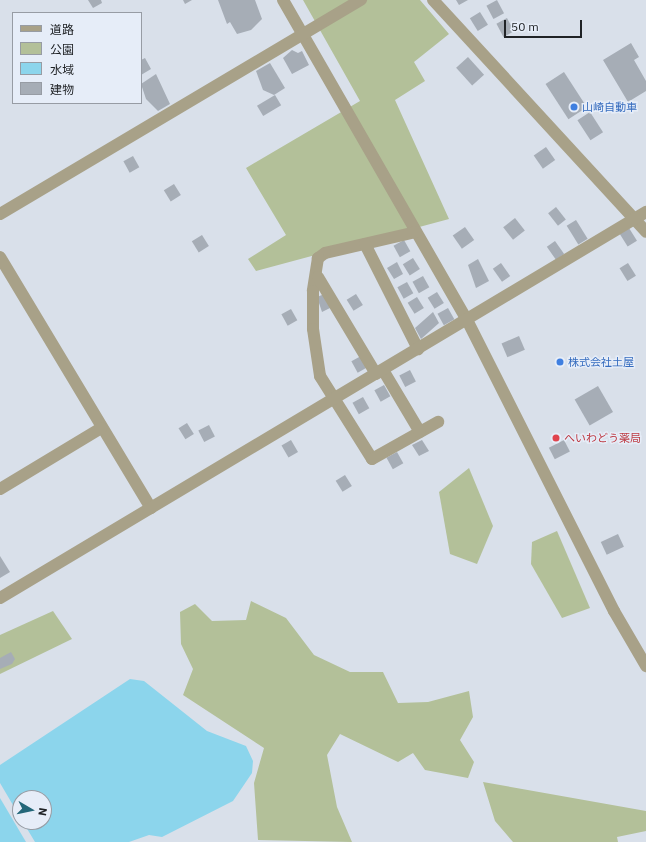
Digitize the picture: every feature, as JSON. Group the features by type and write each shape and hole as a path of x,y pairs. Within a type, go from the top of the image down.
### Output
{"street":[{"path":"283,0 466,320 614,611 646,666"},
{"path":"0,214 361,0"},
{"path":"433,0 646,232"},
{"path":"0,598 646,212"},
{"path":"416,232 325,253 318,258 318,277 313,291 313,329 320,376 372,459 438,422"},
{"path":"365,244 418,349"},
{"path":"0,257 101,428 151,508"},
{"path":"318,277 420,432"},
{"path":"0,488 101,428"}],"green space":[{"path":"303,0 420,0 449,34 414,62 425,81 395,100 449,219 256,271 248,259 286,235 246,168 360,101"},
{"path":"469,468 493,526 477,564 450,554 439,492"},
{"path":"557,531 590,608 562,618 531,564 532,542"},
{"path":"251,601 286,618 314,655 350,672 383,672 398,703 428,702 469,691 473,717 460,740 474,762 468,778 425,770 413,753 398,762 340,734 327,755 337,807 352,842 258,840 254,783 264,748 183,695 193,669 181,644 180,612 195,604 212,621 246,620"},
{"path":"53,611 72,639 0,674 0,635"},
{"path":"483,782 646,811 646,831 617,837 618,842 513,842 495,821"}],"water":[{"path":"130,679 144,681 207,731 246,746 253,761 252,773 233,801 162,837 149,835 129,842 35,842 28,830 52,830 52,790 12,790 12,803 0,783 0,765"},
{"path":"0,798 12,818 12,830 19,830 26,842 0,842"}],"building":[{"path":"88,0 101,0 102,3 93,8"},
{"path":"183,0 192,0 185,4"},
{"path":"218,0 255,0 262,19 251,30 237,34 230,22 227,24"},
{"path":"456,0 468,0 459,5"},
{"path":"497,0 504,13 493,19 486,6"},
{"path":"480,12 488,25 478,31 470,18"},
{"path":"507,18 514,31 503,37 496,24"},
{"path":"631,43 639,57 634,60 646,81 646,91 628,102 603,60"},
{"path":"292,50 298,53 302,51 309,65 292,74 283,58"},
{"path":"468,57 484,75 472,86 456,68"},
{"path":"145,58 151,69 142,74 142,60"},
{"path":"270,63 285,88 274,95 263,90 256,71"},
{"path":"564,72 587,107 568,119 546,84"},
{"path":"156,74 170,104 158,111 146,99 142,83"},
{"path":"275,95 281,105 263,116 257,106"},
{"path":"590,112 603,132 590,140 577,120"},
{"path":"546,147 555,160 543,169 534,156"},
{"path":"133,156 139,167 130,173 123,161"},
{"path":"174,184 181,195 171,201 164,190"},
{"path":"556,207 566,220 558,226 548,213"},
{"path":"515,218 525,231 513,240 503,227"},
{"path":"576,220 588,239 578,244 567,226"},
{"path":"465,227 474,240 462,249 453,236"},
{"path":"629,228 637,241 628,247 620,234"},
{"path":"202,235 209,246 199,252 192,241"},
{"path":"404,240 410,251 400,257 394,246"},
{"path":"555,241 564,254 556,260 547,247"},
{"path":"413,258 420,269 410,275 403,264"},
{"path":"478,259 489,281 476,288 468,265"},
{"path":"397,262 403,274 394,279 387,268"},
{"path":"501,263 510,276 502,282 493,269"},
{"path":"628,263 636,276 627,281 620,268"},
{"path":"423,276 429,287 419,293 413,282"},
{"path":"407,282 413,293 404,299 397,287"},
{"path":"437,292 444,303 435,309 428,298"},
{"path":"327,293 334,306 322,312 317,297"},
{"path":"356,294 363,305 354,311 347,300"},
{"path":"417,297 424,308 415,314 408,303"},
{"path":"448,308 454,319 444,325 438,314"},
{"path":"291,309 297,320 288,326 281,314"},
{"path":"433,312 439,323 421,339 415,328"},
{"path":"519,336 525,350 507,357 502,343"},
{"path":"361,356 367,367 358,373 351,361"},
{"path":"410,370 416,382 405,387 399,375"},
{"path":"384,385 390,396 381,402 374,390"},
{"path":"598,386 613,412 590,425 575,400"},
{"path":"363,397 369,408 359,414 353,403"},
{"path":"187,423 194,434 185,439 179,428"},
{"path":"209,425 215,437 204,442 198,430"},
{"path":"291,440 298,452 288,458 281,446"},
{"path":"422,440 429,451 419,456 412,445"},
{"path":"564,440 570,452 555,459 549,448"},
{"path":"397,452 403,463 393,469 387,458"},
{"path":"345,475 352,486 343,492 336,481"},
{"path":"618,534 624,547 607,555 601,542"},
{"path":"0,556 10,572 0,578"},
{"path":"11,652 15,659 12,664 0,669 0,658"}],"place":[{"name":"山崎自動車","path":"574,107"},
{"name":"株式会社土屋","path":"560,362"},
{"name":"へいわどう薬局","path":"556,438"}]}
